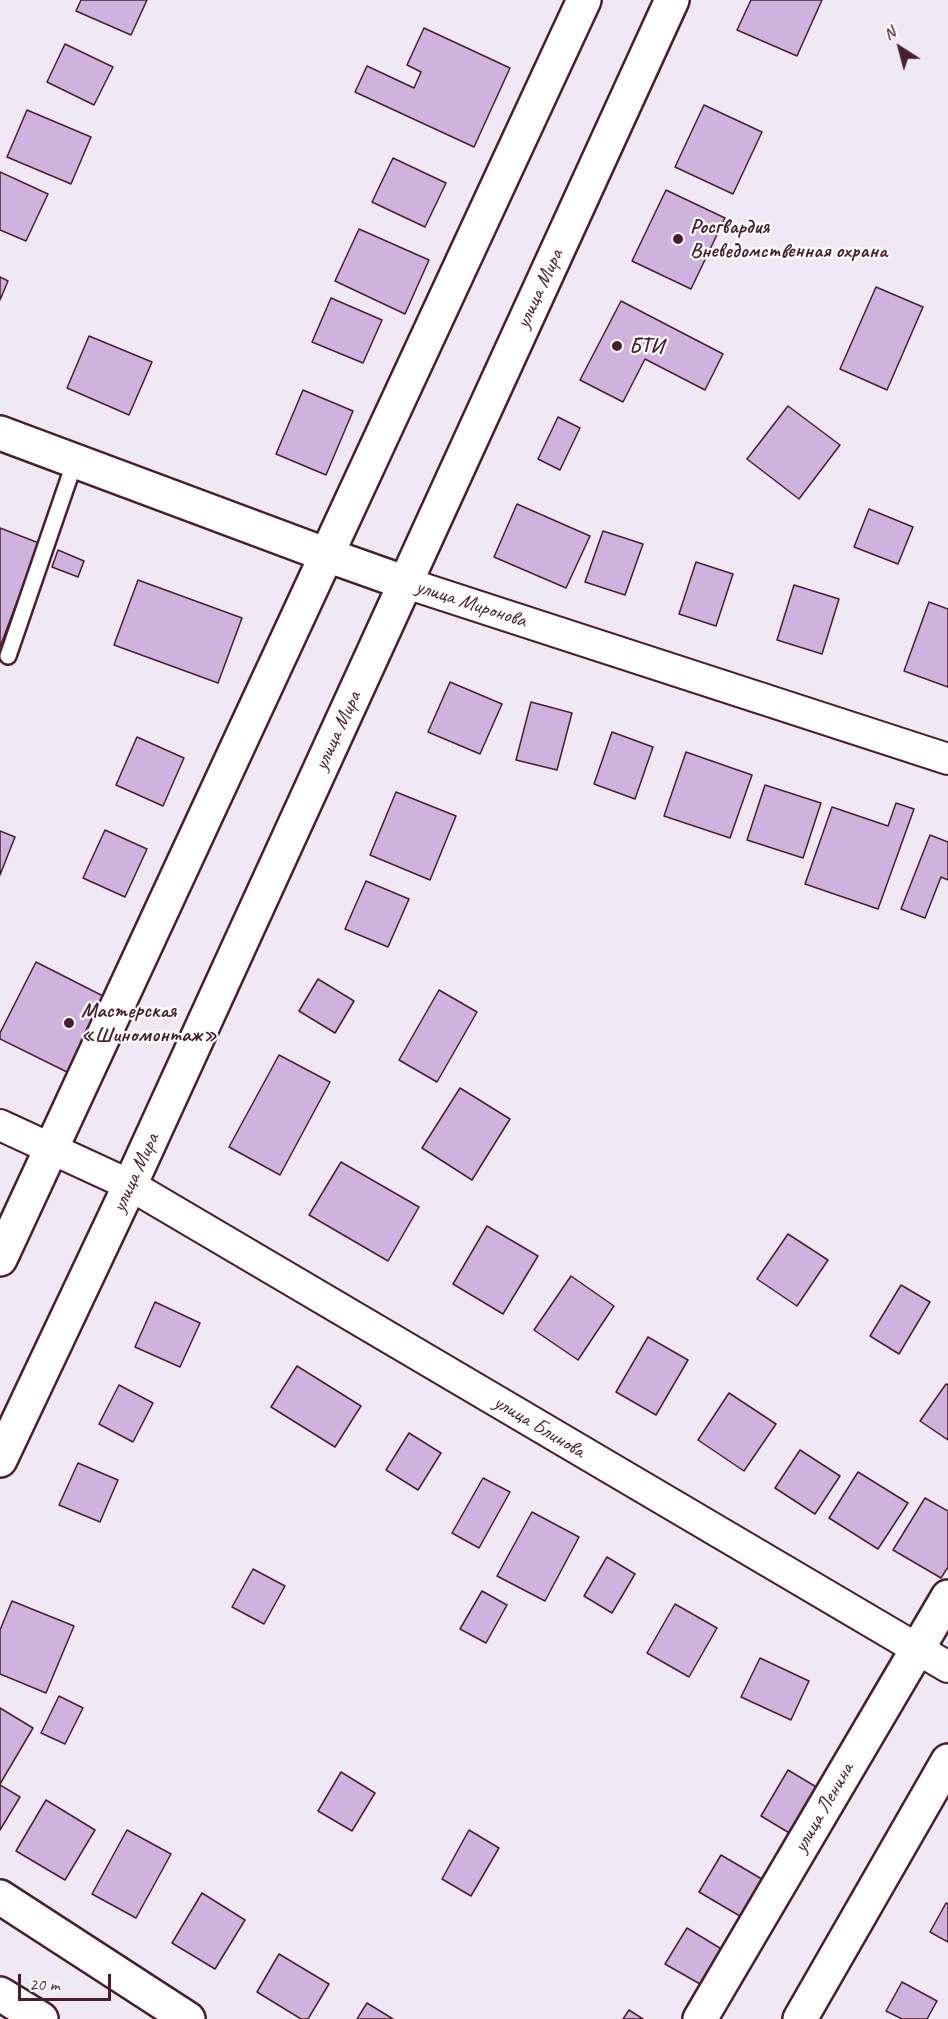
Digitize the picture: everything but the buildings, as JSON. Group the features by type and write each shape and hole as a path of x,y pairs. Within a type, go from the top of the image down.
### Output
{"street":[{"path":"0,1259 584,0"},
{"name":"улица Мира","path":"0,1460 130,1185 672,0"},
{"name":"улица Миронова","path":"0,433 406,583 948,759"},
{"path":"0,1125 52,1150"},
{"name":"улица Блинова","path":"52,1150 130,1185 917,1651 948,1667"},
{"name":"улица Ленина","path":"700,2019 948,1597"},
{"path":"800,2019 948,1761"},
{"path":"0,1897 188,2019"},
{"path":"0,1994 41,2019"}],"lane":[{"path":"8,656 75,461"}],"place":[{"name":"Росгвардия Вневедомственная охрана","path":"678,239"},
{"name":"БТИ","path":"617,346"},
{"name":"Мастерская «Шиномонтаж»","path":"69,1023"}]}
